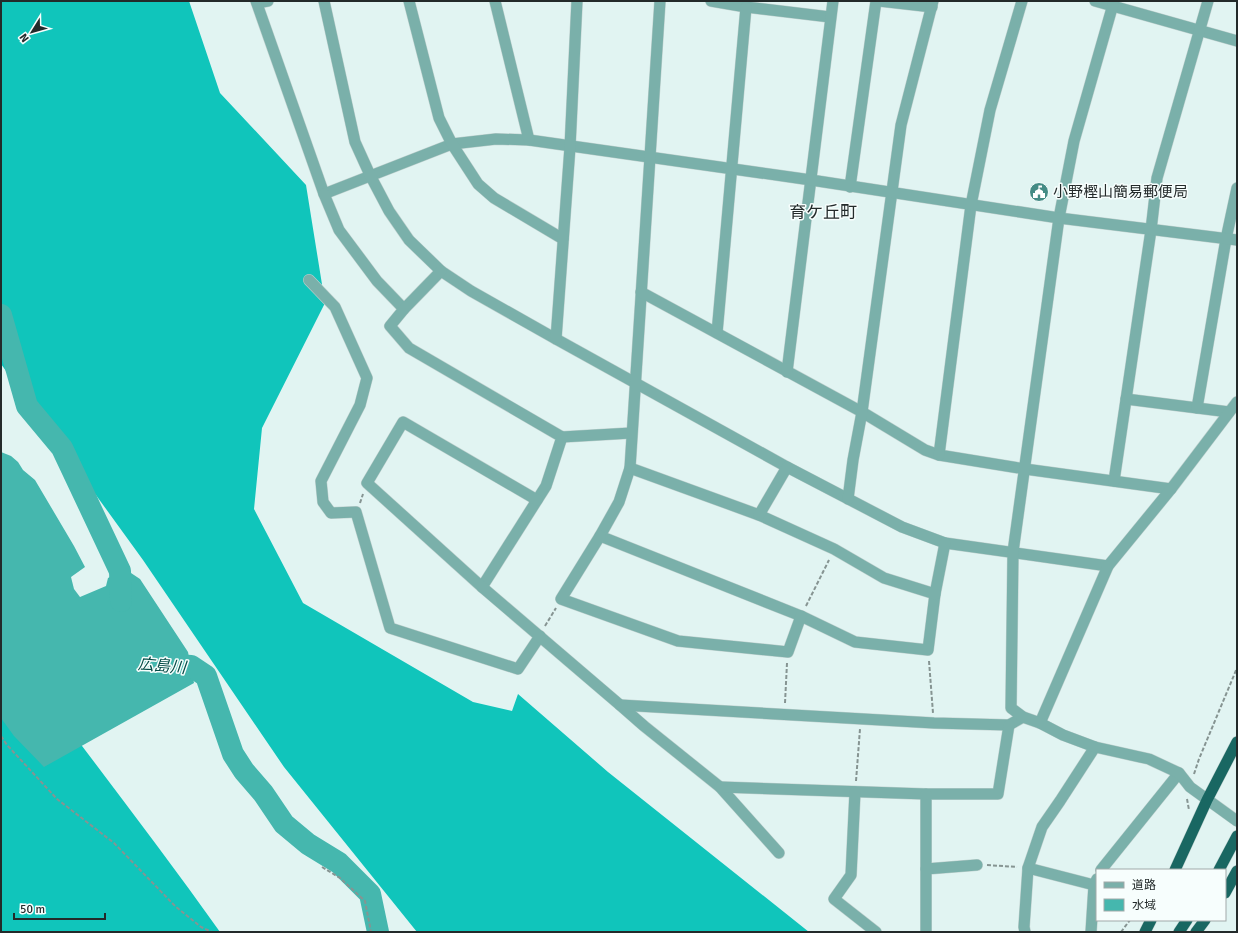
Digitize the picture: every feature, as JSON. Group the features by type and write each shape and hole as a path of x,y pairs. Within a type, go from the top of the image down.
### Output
{"highway":[{"path":"1175,869 1207,800 1237,742"},
{"path":"1220,869 1237,836"},
{"path":"1226,891 1237,871"},
{"path":"1145,932 1150,921"},
{"path":"1179,932 1186,921"},
{"path":"1196,932 1204,921"}],"street":[{"path":"268,1 257,2 324,194 339,230 377,281 404,309"},
{"path":"324,1 355,142 389,211 409,240 441,271 471,291 556,339 787,467 902,527 945,543 1108,566"},
{"path":"409,1 440,118 452,144 478,184 494,198 563,239"},
{"path":"495,1 529,140"},
{"path":"556,339 570,147 577,1"},
{"path":"660,1 634,381 630,468 619,502 561,599 678,641 788,652 801,616"},
{"path":"710,1 830,17"},
{"path":"787,372 833,1"},
{"path":"848,499 853,460 862,412 901,125 933,4 877,1 850,186"},
{"path":"939,455 971,204 990,110 1022,1"},
{"path":"1095,1 1113,4 1237,41"},
{"path":"1114,481 1158,178 1208,1"},
{"path":"1113,4 1074,141 1059,218 1013,552 1011,708 1023,717 1040,723 1063,735 1095,747 1149,760 1179,773 1190,786 1237,821"},
{"path":"717,333 746,7"},
{"path":"324,194 452,144 496,139 529,140 811,180 1059,218 1231,239"},
{"path":"1197,408 1231,239 1237,188"},
{"path":"441,271 404,309 390,326 410,348 562,437 631,433"},
{"path":"309,280 335,307 366,378 360,405 321,481 323,502 332,513 356,512 390,628 518,669 540,636"},
{"path":"641,292 862,412 924,450 939,455 1025,469 1171,489"},
{"path":"1126,399 1229,412"},
{"path":"1040,723 1108,566 1171,489 1237,402"},
{"path":"537,500 403,422 368,483 482,587 644,726 720,788 780,853"},
{"path":"482,587 546,486 562,437"},
{"path":"759,515 787,467"},
{"path":"630,468 759,515 834,549 884,578 935,594"},
{"path":"600,536 801,616 855,642 928,650 935,594 945,543"},
{"path":"620,705 934,723 1009,725 1023,717"},
{"path":"720,788 926,794 998,794 1009,725"},
{"path":"1026,932 1024,927 1028,868 1042,827 1095,747"},
{"path":"1102,869 1179,773"},
{"path":"854,792 850,875 834,899 876,932"},
{"path":"926,794 926,932"},
{"path":"926,869 977,865"},
{"path":"1028,868 1096,882 1091,932"}],"path":[{"path":"356,512 368,483"},
{"path":"801,616 834,549"},
{"path":"540,636 561,599"},
{"path":"928,650 934,723"},
{"path":"785,714 788,652"},
{"path":"1190,786 1199,759 1237,668"},
{"path":"854,792 861,719"},
{"path":"1,736 7,745 57,799 114,843 175,906 201,927 212,932"},
{"path":"977,865 1028,868"},
{"path":"322,867 340,878 365,901 371,932"},
{"path":"1121,932 1129,921"}],"shaded area":[{"path":"1,1 189,1 220,93 306,185 325,303 262,428 254,509 303,603 473,702 512,711 518,694 608,772 809,932 417,932 284,767 143,560 1,364"},
{"path":"1,637 166,858 220,932 1,932"}],"water":[{"path":"1,452 11,456 18,462 23,470 35,480 74,546 85,567 71,577 74,589 80,597 106,586 108,578 125,569 140,579 188,652 194,683 44,767 14,736 1,718"}],"waterway":[{"name":"広島川","path":"1,315 27,406 62,448 120,571 121,601"},
{"name":"広島川","path":"161,664 191,666 206,676 233,754 244,771 263,793 284,824 308,844 339,863 370,894 378,932"}],"place":[{"name":"小野樫山簡易郵便局","path":"1039,192"}],"district":[{"name":"育ケ丘町","path":"823,212"}]}
